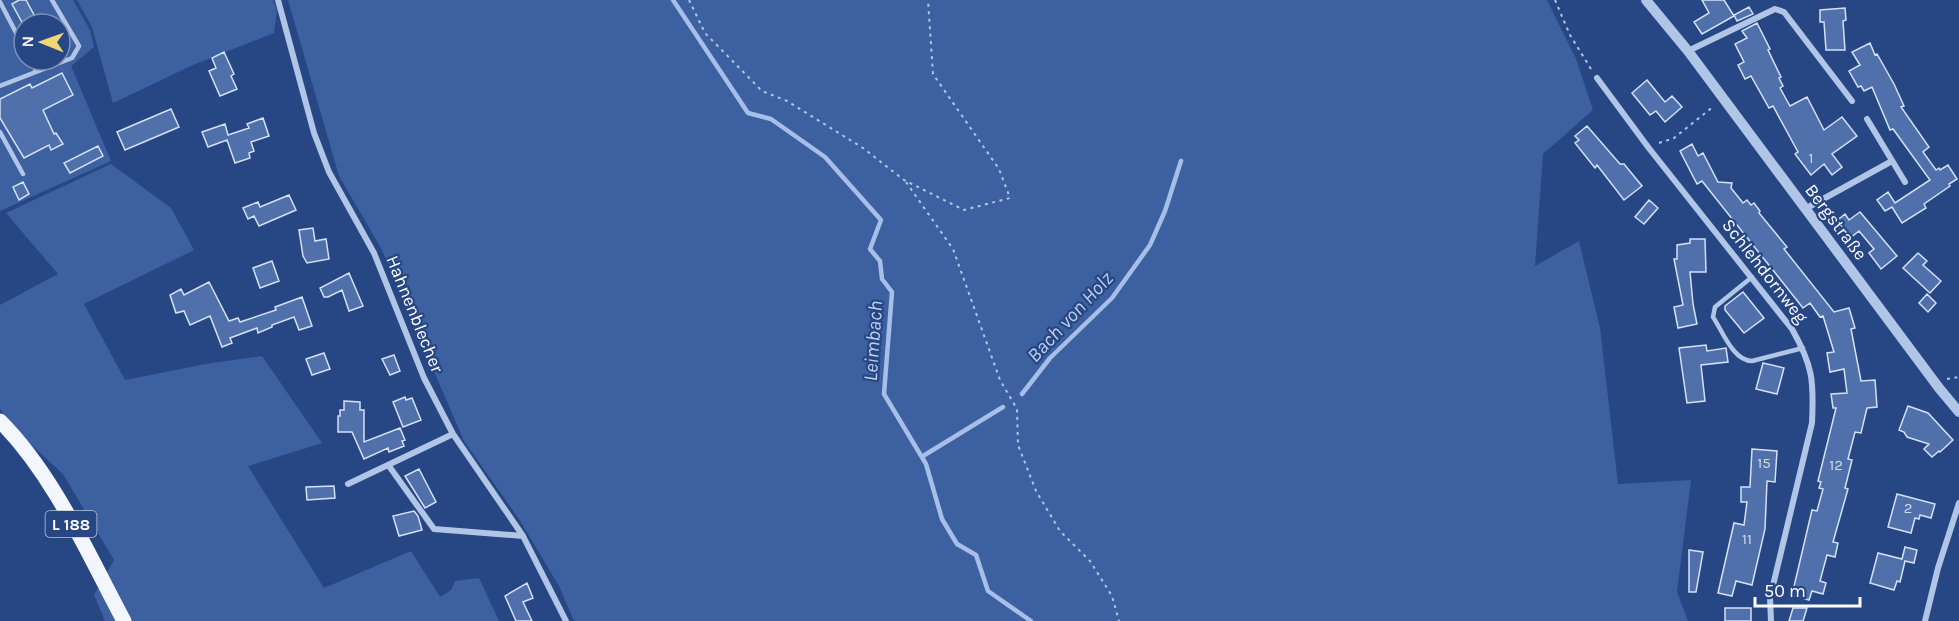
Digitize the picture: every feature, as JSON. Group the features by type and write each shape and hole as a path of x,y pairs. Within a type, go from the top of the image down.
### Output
{"main road":[{"name":"L 188","path":"0,421 26,451 53,491 124,621"}],"street":[{"name":"Hahnenblecher","path":"278,0 314,133 329,172 374,253 424,378 453,434 523,536 566,621"},
{"name":"Bergstraße","path":"1646,0 1688,51 1959,412"},
{"path":"1688,51 1775,9 1784,12 1851,101"},
{"name":"Schlehdornweg","path":"1597,78 1648,147 1792,329 1803,348 1811,370 1814,394 1812,423 1770,598 1771,621"},
{"path":"1867,119 1905,182"},
{"path":"1805,208 1892,161"},
{"path":"348,484 453,434"},
{"path":"389,466 434,529 523,536"},
{"path":"1925,621 1938,568 1959,503"}],"lane":[{"path":"0,2 12,25"},
{"path":"72,34 79,46 72,58"},
{"path":"0,86 34,72"},
{"path":"0,132 23,174"},
{"path":"1752,277 1715,307 1713,317 1737,355 1745,361 1752,361 1803,348"}],"path":[{"path":"689,0 705,33 762,91 787,101 863,148 904,180 964,210 1010,198 999,169 933,74 928,0"},
{"path":"1555,0 1570,35 1597,78"},
{"path":"1648,147 1674,138 1715,105"},
{"path":"904,180 953,249 1000,380 1017,409 1018,445 1036,490 1060,531 1090,561 1112,596 1119,621"}],"shaded area":[{"path":"0,0 73,0 90,30 94,47 72,65 72,12 12,12 12,72 72,72 72,68 111,161 0,211"},
{"path":"77,0 273,0 277,10 274,33 193,65 113,103 92,27"},
{"path":"288,0 1547,0 1576,59 1593,110 1543,154 1535,266 1579,241 1600,328 1618,484 1691,480 1677,592 1688,621 574,621 559,586 519,519 464,441 381,248 339,176"},
{"path":"111,164 171,208 194,250 84,304 125,380 262,356 322,443 248,466 324,588 411,551 440,597 451,590 455,581 479,578 499,621 105,621 94,595 114,560 63,474 16,431 0,409 0,305 58,274 6,213"}],"building":[{"path":"19,0 26,0 32,12 16,12 12,4"},
{"path":"1702,0 1724,0 1734,16 1702,34 1694,22 1709,13"},
{"path":"1749,7 1753,14 1737,21 1734,15"},
{"path":"1845,8 1846,20 1843,21 1845,50 1826,50 1824,22 1820,22 1820,10"},
{"path":"1757,23 1781,77 1779,78 1783,86 1780,88 1790,106 1807,97 1824,130 1842,117 1857,136 1832,154 1842,167 1832,175 1824,164 1811,175 1795,154 1798,152 1773,106 1769,108 1751,76 1745,79 1738,65 1744,62 1735,44 1747,38 1742,31"},
{"path":"1870,43 1894,84 1904,106 1901,107 1929,147 1923,152 1936,170 1948,165 1957,179 1924,204 1926,208 1902,223 1892,207 1885,211 1877,200 1888,192 1895,203 1930,180 1893,129 1890,130 1872,87 1864,91 1861,86 1858,87 1849,71 1860,65 1852,52"},
{"path":"224,52 234,74 231,76 237,89 220,96 209,71 216,68 212,58"},
{"path":"62,73 73,95 43,110 54,134 56,133 63,144 51,150 49,145 24,158 0,118 0,99 30,84 32,88"},
{"path":"1647,80 1665,102 1672,96 1682,107 1665,122 1656,111 1650,115 1632,93"},
{"path":"171,109 179,127 125,150 117,132"},
{"path":"263,118 269,136 251,142 254,151 249,153 250,158 235,163 227,140 208,147 202,132 225,124 228,135 249,128 247,124"},
{"path":"1587,126 1642,186 1624,200 1597,165 1595,168 1575,143 1579,140 1575,136"},
{"path":"1692,144 1698,156 1703,153 1718,182 1732,183 1731,188 1743,203 1747,200 1751,205 1754,203 1759,213 1787,247 1784,249 1834,312 1849,308 1855,328 1851,329 1861,381 1875,380 1877,407 1867,408 1861,433 1855,432 1848,459 1852,460 1845,488 1848,489 1833,542 1838,543 1835,557 1827,555 1820,581 1826,583 1823,594 1812,591 1809,600 1792,595 1812,510 1817,511 1823,489 1819,488 1821,482 1818,481 1836,408 1833,408 1831,394 1847,393 1844,369 1830,372 1827,353 1834,352 1823,316 1820,317 1810,303 1803,308 1702,181 1697,184 1680,151"},
{"path":"98,146 103,156 70,173 64,163"},
{"path":"23,182 29,194 19,200 13,187"},
{"path":"289,195 296,210 259,226 254,216 248,219 243,208 258,202 260,207"},
{"path":"1649,200 1658,208 1644,224 1635,217"},
{"path":"1860,212 1897,256 1881,269 1869,253 1874,249 1859,231 1849,239 1835,222 1845,214 1849,220"},
{"path":"313,228 315,241 326,239 329,259 307,263 303,256 299,230"},
{"path":"1690,239 1705,239 1706,272 1690,272 1697,324 1678,328 1674,307 1683,305 1674,259 1677,259 1677,245 1690,243"},
{"path":"1918,253 1927,261 1923,265 1941,281 1930,293 1903,268"},
{"path":"272,261 279,281 260,288 253,268"},
{"path":"349,273 363,306 349,311 342,290 324,297 320,288"},
{"path":"209,282 229,321 238,318 240,322 276,310 275,307 302,297 312,326 299,330 294,317 258,333 257,328 230,338 232,343 222,347 210,316 190,325 184,311 176,313 170,295 181,289 184,295"},
{"path":"1743,292 1764,318 1744,333 1725,310 1725,306"},
{"path":"1927,294 1936,303 1928,312 1919,303"},
{"path":"1706,345 1707,351 1726,348 1728,362 1701,365 1705,401 1687,403 1679,348"},
{"path":"324,353 330,369 312,375 306,359"},
{"path":"394,355 400,371 390,375 382,359"},
{"path":"1763,363 1784,368 1777,394 1756,389"},
{"path":"405,397 406,400 412,398 421,420 403,427 393,402"},
{"path":"344,401 360,402 360,410 364,410 364,442 400,428 405,440 402,441 404,446 389,452 388,448 364,459 352,432 338,432 338,416 340,416 340,410 344,410"},
{"path":"1908,406 1928,413 1953,440 1932,457 1924,449 1929,444 1907,437 1899,430"},
{"path":"1752,449 1777,451 1775,482 1767,481 1765,529 1752,585 1736,581 1732,596 1718,593 1734,523 1744,525 1747,502 1741,502 1741,487 1750,487"},
{"path":"419,469 436,502 425,508 405,476"},
{"path":"334,486 335,498 307,500 306,487"},
{"path":"1897,494 1935,504 1931,518 1920,515 1919,519 1915,518 1911,533 1888,527"},
{"path":"414,511 422,530 399,536 393,516"},
{"path":"1905,547 1917,550 1914,563 1905,561 1900,582 1897,581 1894,590 1870,583 1878,553 1902,559"},
{"path":"1689,550 1703,552 1696,592 1689,592"},
{"path":"527,583 533,598 523,602 532,621 516,621 505,596"},
{"path":"1725,608 1751,608 1751,621 1725,621"},
{"path":"1793,608 1807,608 1803,621 1789,621"}],"waterway":[{"name":"Leimbach","path":"673,0 748,113 771,119 825,157 881,220 870,249 880,261 882,279 892,292 884,394 926,464 942,519 957,544 976,555 988,591 1031,621"},
{"name":"Bach von Holz","path":"1022,394 1050,358 1112,298 1150,245 1165,211 1181,161"},
{"name":"Bach von Holz","path":"923,456 1003,407"}]}
